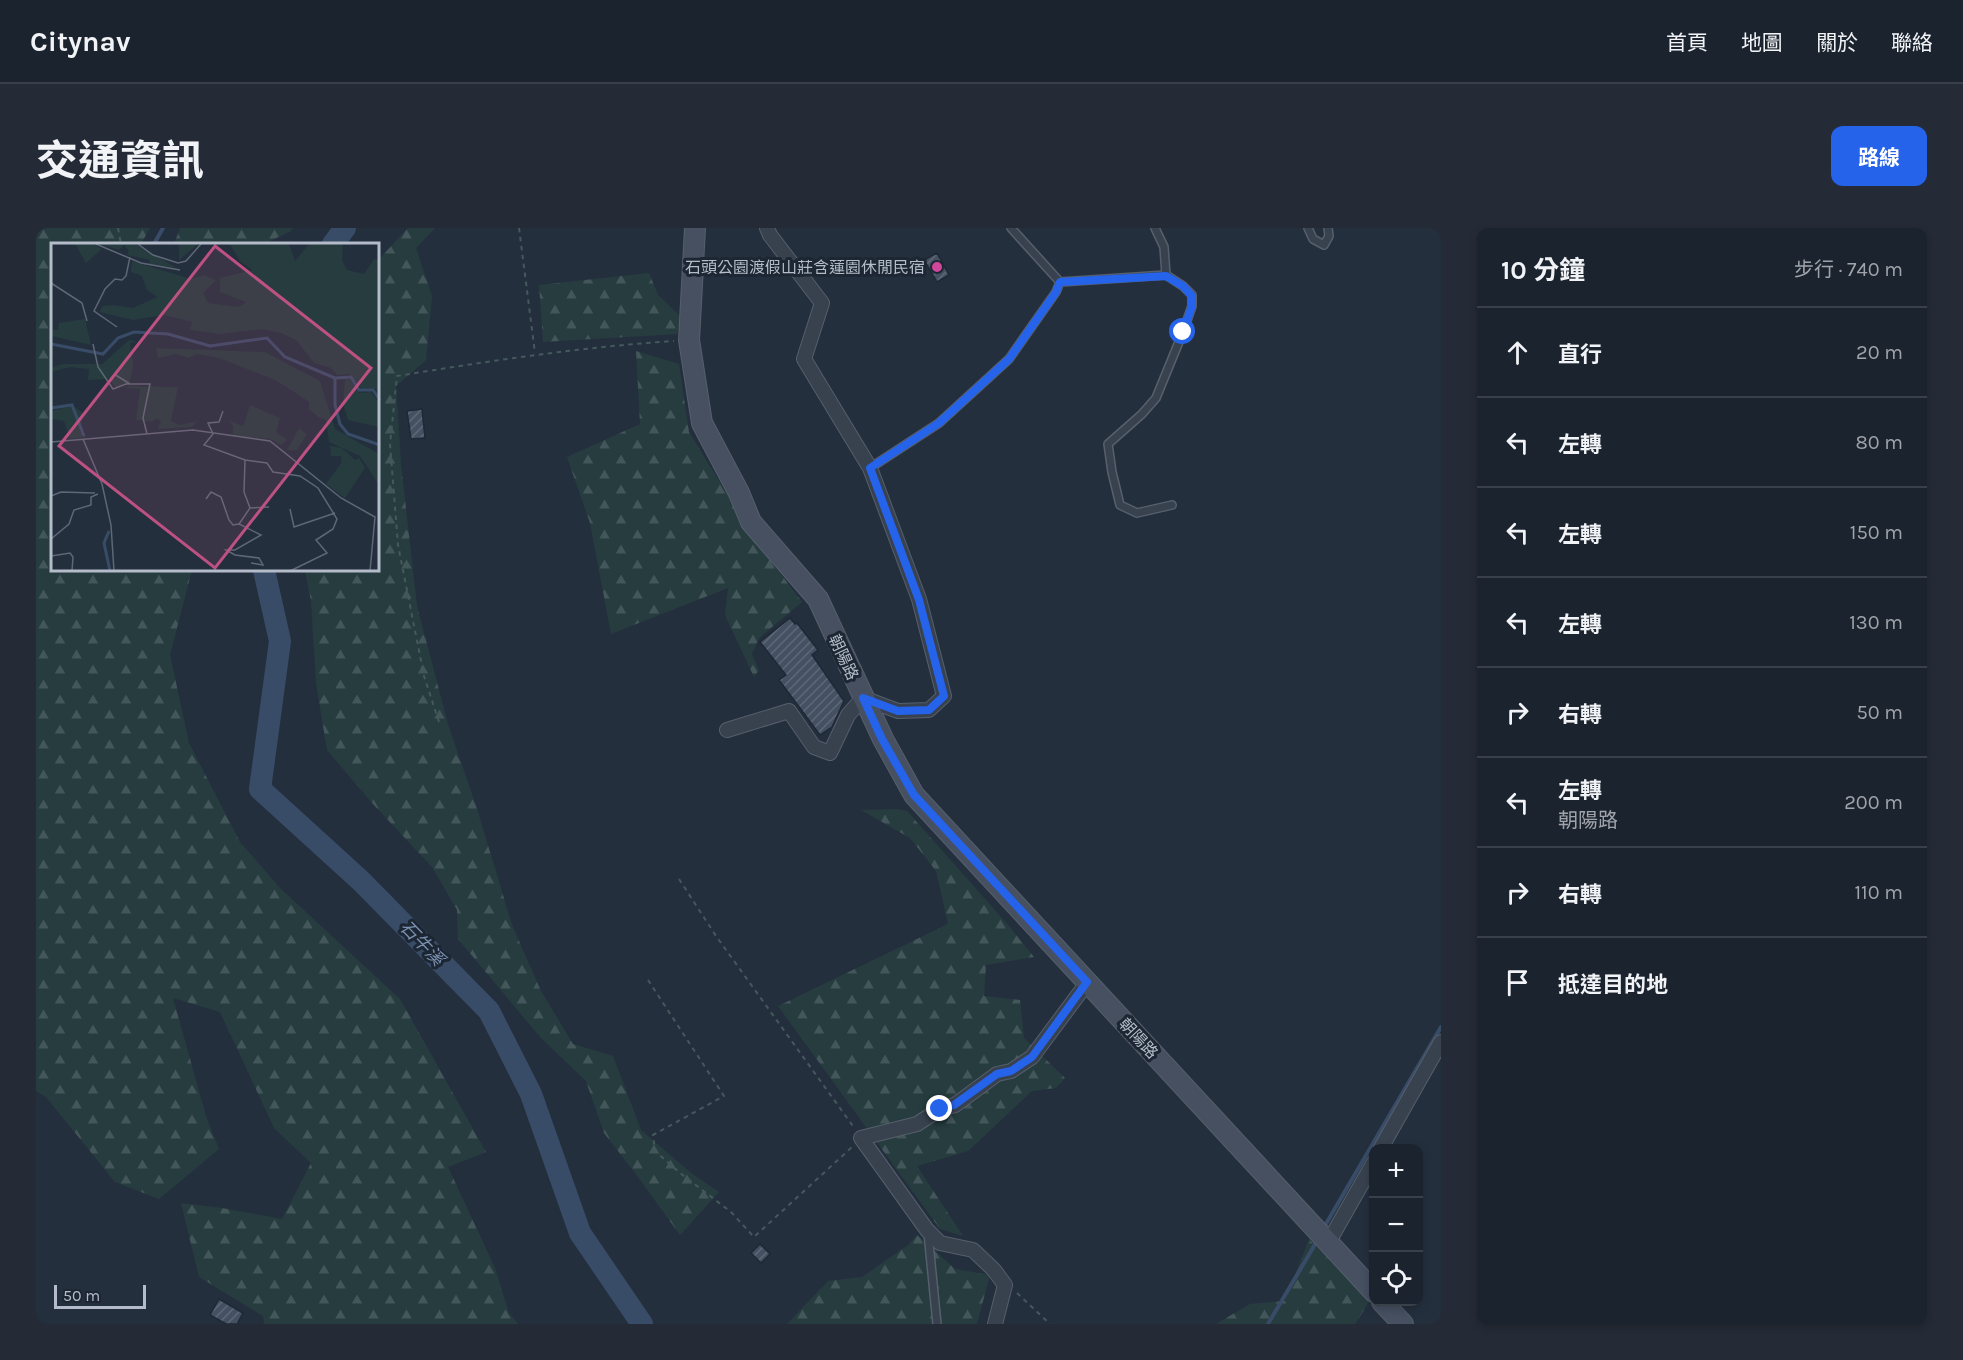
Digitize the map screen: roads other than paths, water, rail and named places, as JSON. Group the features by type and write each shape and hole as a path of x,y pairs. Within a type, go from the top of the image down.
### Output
{"main road":[{"name":"朝陽路","path":"695,228 689,340 702,423 739,493 751,522 818,599 882,739 914,795 1369,1287"},
{"path":"1386,1306 1403,1324"}],"street":[{"path":"727,730 789,711 814,747 830,753 848,715 863,698 898,711 929,710 944,696 919,600 870,468 804,359 822,303 767,228"},
{"path":"995,1324 1005,1285 994,1270 973,1250 940,1243 927,1230 861,1138 917,1124 940,1109 954,1105 997,1074 1011,1071 1032,1057 1087,982"},
{"path":"1384,1144 1441,1042"},
{"path":"1328,1243 1369,1171"}],"lane":[{"path":"1011,228 1060,282"},
{"path":"1155,228 1164,247 1166,276"},
{"path":"1308,228 1313,239 1324,245 1329,236 1328,228"},
{"path":"1060,282 1166,276 1183,286 1192,296 1192,306 1156,398 1142,414 1108,444 1120,505 1137,513 1172,505"},
{"path":"870,468 939,423 1009,359 1056,292 1060,282"},
{"path":"927,1230 937,1324"}],"waterway":[{"path":"155,243 163,228"},
{"name":"石牛溪","path":"334,243 345,228"},
{"name":"石牛溪","path":"264,572 280,641 260,789 361,881 489,1011 531,1094 580,1233 642,1324"},
{"path":"1323,1229 1441,1027"},
{"path":"1268,1324 1317,1241"}],"place":[{"name":"石頭公園渡假山莊含蓮園休閒民宿","path":"937,267"}]}
